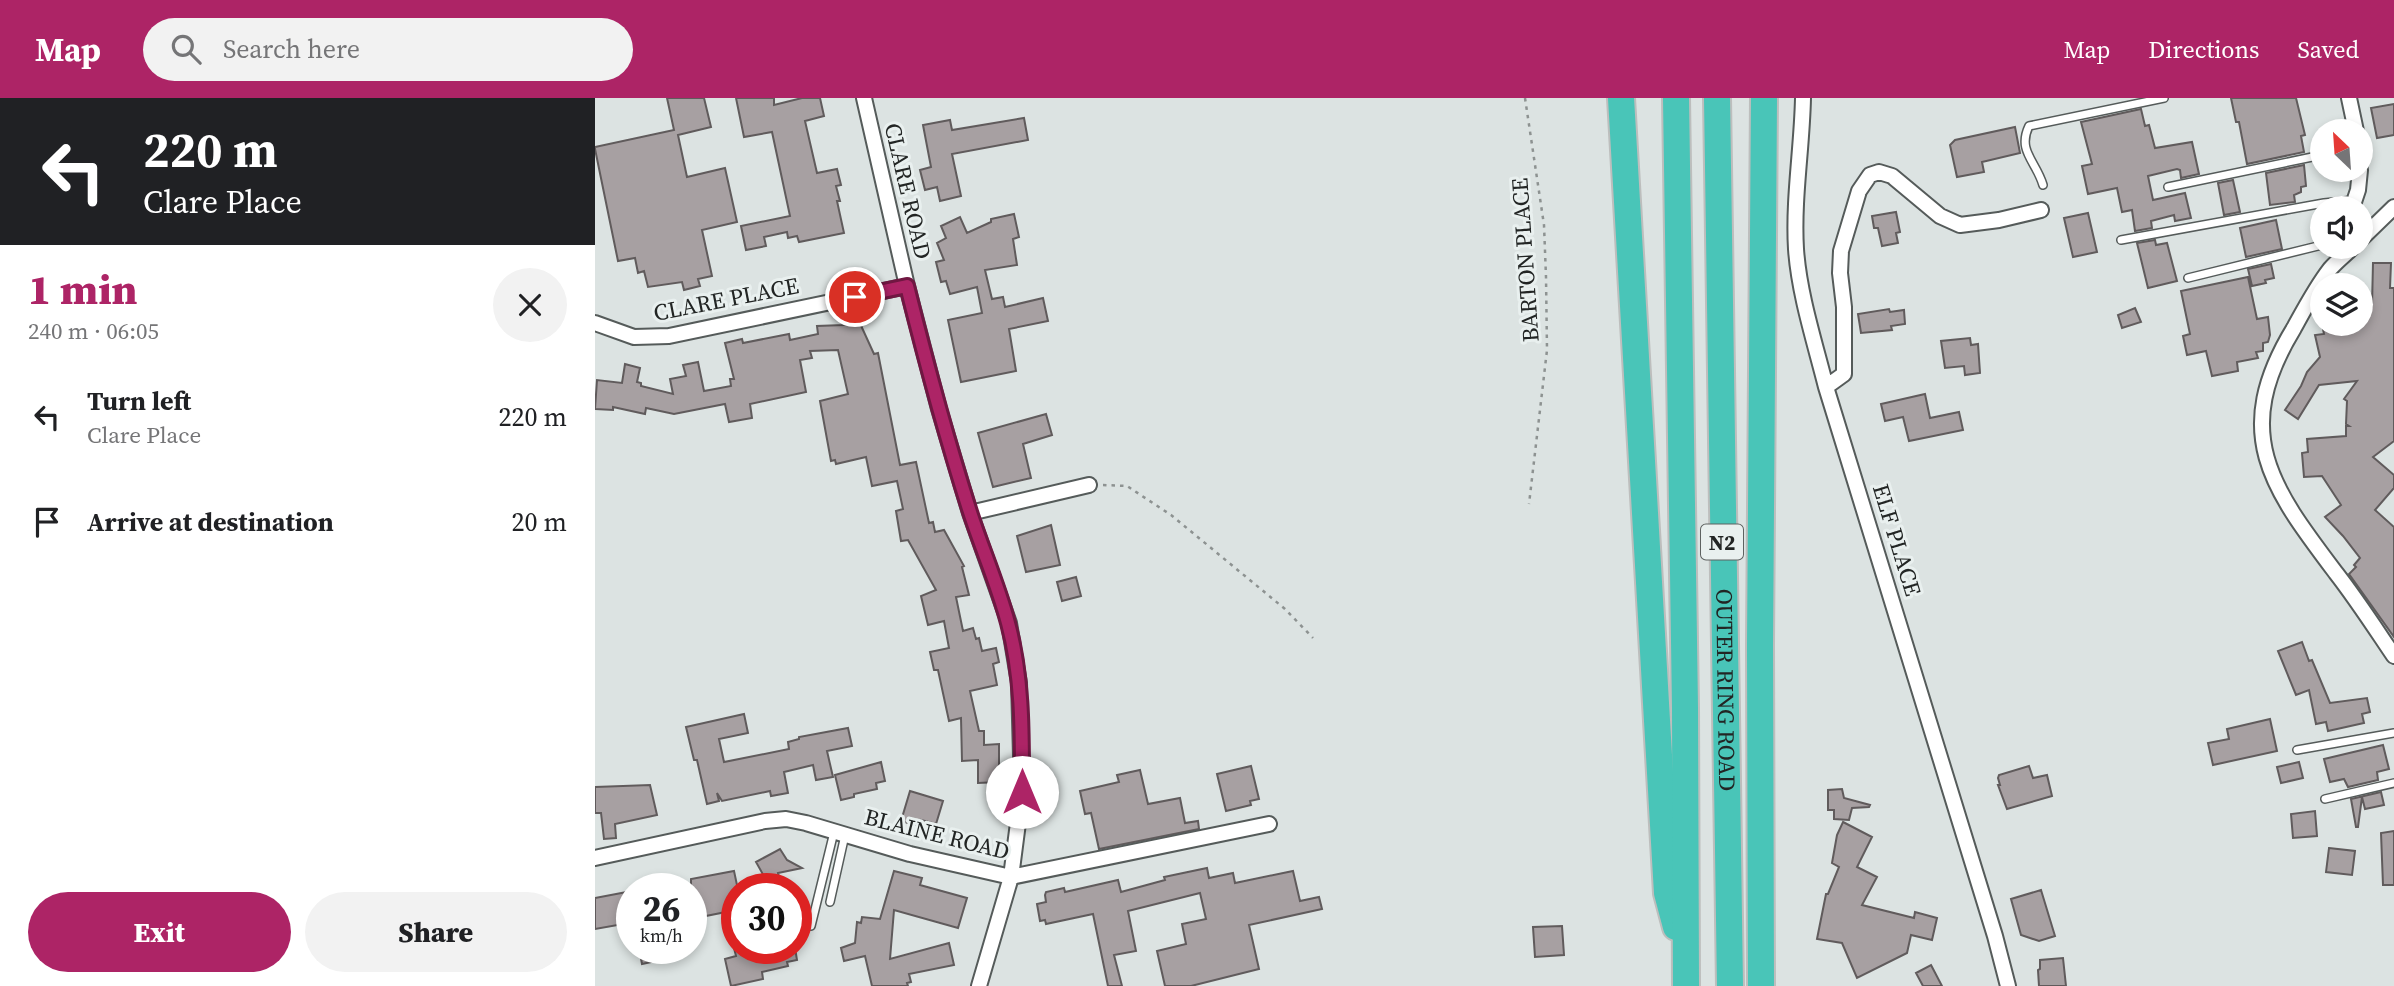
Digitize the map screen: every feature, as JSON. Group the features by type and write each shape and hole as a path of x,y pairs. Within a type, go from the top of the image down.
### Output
{"highway":[{"path":"1621,98 1667,893 1686,978"},
{"name":"OUTER RING ROAD","path":"1676,98 1686,978"},
{"name":"OUTER RING ROAD","path":"1717,98 1730,986"},
{"path":"1761,986 1760,646 1764,98"}],"street":[{"name":"CLARE ROAD","path":"864,98 907,286 939,409 970,513 1009,623 1019,683 1022,792 1011,877 979,986"},
{"name":"ELF PLACE","path":"1803,98 1795,221 1796,252 1809,319 1826,387 1916,685 1996,936 2008,986"},
{"path":"2349,98 2353,119"},
{"path":"1826,387 1844,374 1845,307 1840,273 1841,251 1859,191 1870,175 1879,173 1892,176 1940,216 1960,225 1999,220 2041,210"},
{"path":"2373,228 2394,207"},
{"path":"2334,259 2284,344 2267,386 2261,422 2264,447 2278,490 2394,656"},
{"path":"2330,269 2340,259"},
{"name":"CLARE PLACE","path":"595,323 634,337 669,335 907,286"},
{"path":"970,513 1089,485"},
{"name":"BLAINE ROAD","path":"595,858 765,821 786,819 910,854 1011,877 1269,824"}],"lane":[{"path":"2042,185 2039,174 2025,151 2024,137 2029,126 2164,98"},
{"path":"2168,187 2310,157"},
{"path":"2121,240 2310,205"},
{"path":"2188,278 2310,248"},
{"path":"2297,750 2394,733"},
{"path":"2325,799 2394,783"},
{"path":"830,902 840,833"},
{"path":"812,923 840,833"}],"path":[{"name":"BARTON PLACE","path":"1525,98 1543,225 1547,350 1529,505"},
{"path":"1089,485 1126,486 1171,515 1285,609 1313,638"}],"building":[{"path":"667,98 704,98 711,127 678,135 687,177 725,168 737,222 702,230 712,276 698,279 700,286 684,290 682,282 648,287 644,271 638,273 635,258 618,261 595,149 674,130"},
{"path":"736,98 774,98 774,105 802,98 820,98 824,116 805,121 817,173 837,169 841,185 836,186 840,201 837,201 844,233 799,242 797,236 788,238 787,232 764,237 766,246 746,250 741,226 790,216 772,132 744,137"},
{"path":"2231,98 2296,98 2305,135 2301,136 2304,152 2247,164 2239,122 2236,122"},
{"path":"2394,104 2394,135 2377,138 2371,108"},
{"path":"2141,109 2145,126 2149,125 2155,148 2192,142 2199,174 2181,178 2180,170 2177,169 2148,176 2153,200 2185,193 2191,218 2175,221 2174,215 2151,221 2152,228 2135,231 2132,210 2122,212 2117,188 2088,194 2082,166 2092,164 2081,122"},
{"path":"1024,118 1028,140 952,154 961,196 940,201 937,187 925,190 920,170 931,167 923,125 950,120 952,130"},
{"path":"2015,127 2020,153 1982,162 1984,172 1957,177 1950,145 1955,140"},
{"path":"2304,165 2306,186 2301,187 2301,192 2294,195 2295,202 2270,205 2266,173"},
{"path":"2233,180 2240,212 2224,215 2218,183"},
{"path":"1896,212 1900,232 1896,233 1898,243 1882,246 1872,216"},
{"path":"2088,213 2097,252 2073,257 2064,218"},
{"path":"1014,214 1019,237 1013,239 1017,265 985,270 992,299 1003,297 1005,307 1043,298 1048,321 1009,329 1016,371 961,382 948,320 982,313 977,287 950,294 946,281 941,282 936,262 944,260 937,243 946,238 941,226 960,217 967,233 991,222 991,219"},
{"path":"2276,220 2282,249 2246,257 2240,228"},
{"path":"2155,240 2156,245 2167,243 2177,281 2148,288 2137,243"},
{"path":"2373,263 2391,263 2390,288 2394,288 2394,441 2373,457 2394,475 2394,488 2375,510 2394,527 2394,637 2349,574 2360,558 2325,517 2341,505 2322,476 2304,477 2302,453 2308,452 2307,439 2346,436 2346,426 2349,426 2346,424 2347,401 2344,399 2357,381 2319,385 2298,419 2285,410 2307,372 2320,357 2315,336 2373,336"},
{"path":"2271,264 2274,278 2252,286 2248,269"},
{"path":"2248,277 2257,319 2268,317 2268,342 2263,343 2263,351 2256,352 2258,358 2237,362 2238,371 2212,376 2206,351 2187,355 2183,336 2190,334 2181,291"},
{"path":"2135,308 2141,322 2122,328 2118,315"},
{"path":"1889,309 1890,312 1904,310 1905,324 1891,326 1892,330 1861,333 1858,314"},
{"path":"858,319 874,354 878,353 900,465 916,462 929,523 933,522 935,532 944,530 964,566 962,567 969,595 956,597 963,631 973,628 982,651 996,648 999,662 993,664 997,685 970,691 979,731 984,731 984,745 999,744 999,782 978,783 978,760 962,761 961,718 949,721 938,670 934,670 930,652 949,648 944,621 928,625 921,596 936,590 908,540 901,541 896,511 903,509 897,481 872,486 866,457 836,464 835,460 831,461 820,401 848,394 838,350 810,351 812,358 800,360 806,392 750,404 752,418 729,422 725,404 674,414 646,408 645,414 613,407 613,410 595,409 597,380 622,383 625,364 640,368 637,382 641,383 641,386 673,394 670,379 686,376 683,365 698,362 704,391 731,386 730,379 734,379 725,343 742,339 743,343 789,334 790,340 818,334 817,326 844,325"},
{"path":"1970,338 1971,345 1978,344 1980,373 1965,375 1964,366 1945,368 1941,341"},
{"path":"1925,394 1930,418 1959,412 1963,430 1909,441 1903,417 1885,421 1881,404"},
{"path":"1046,414 1052,435 1023,444 1031,478 993,487 978,433"},
{"path":"1051,525 1060,565 1026,572 1017,536"},
{"path":"1076,577 1081,596 1062,601 1057,582"},
{"path":"2302,642 2330,703 2367,698 2370,712 2362,714 2364,723 2328,731 2326,722 2316,724 2309,690 2296,695 2278,651"},
{"path":"744,714 748,733 719,739 724,762 789,749 788,742 799,737 848,728 852,746 827,751 833,777 816,780 813,765 784,772 788,793 771,796 770,791 722,801 717,793 719,801 707,804 686,727"},
{"path":"2270,719 2277,751 2213,765 2208,743 2229,739 2227,729"},
{"path":"2383,745 2389,769 2377,772 2378,780 2348,787 2344,779 2330,782 2324,759"},
{"path":"881,762 885,781 876,783 877,789 841,800 835,775"},
{"path":"2299,762 2303,778 2281,783 2277,767"},
{"path":"1251,766 1259,799 1250,801 1251,805 1226,811 1217,774"},
{"path":"2029,766 2033,778 2047,775 2052,796 2007,809 1998,785 1999,775"},
{"path":"1140,770 1148,804 1180,798 1185,823 1198,821 1199,829 1099,849 1091,813 1085,814 1080,791 1119,782 1117,775"},
{"path":"650,785 657,815 615,824 616,838 604,839 601,813 595,813 595,787"},
{"path":"1842,789 1844,798 1870,805 1869,807 1852,808 1849,820 1834,819 1834,810 1828,810 1828,790"},
{"path":"910,791 943,801 936,824 921,820 919,826 901,821"},
{"path":"2381,792 2384,805 2365,809 2362,797 2356,827 2351,799"},
{"path":"2315,811 2317,836 2293,838 2291,814"},
{"path":"1843,822 1872,837 1857,867 1877,877 1862,905 1914,918 1915,912 1937,918 1932,940 1911,935 1907,953 1857,978 1842,943 1817,939 1826,894 1839,867 1832,863 1837,835"},
{"path":"2394,831 2394,885 2383,885 2381,833"},
{"path":"2329,848 2355,851 2352,875 2326,872"},
{"path":"780,849 787,860 802,868 762,873 756,862"},
{"path":"1207,868 1209,878 1233,873 1235,883 1293,871 1300,901 1319,897 1322,909 1249,925 1259,969 1191,986 1165,986 1157,951 1186,944 1182,924 1206,919 1200,893 1128,911 1136,951 1114,955 1122,986 1108,986 1093,914 1046,924 1045,920 1040,921 1037,904 1046,902 1046,892 1064,888 1065,892 1118,880 1121,892 1165,880 1164,877"},
{"path":"894,871 922,878 920,885 967,898 958,928 894,910 890,959 949,943 954,965 909,974 911,982 907,983 908,986 872,986 865,956 844,961 841,948 855,943 857,922 861,923 862,917 880,919"},
{"path":"721,873 721,913 707,916 707,876"},
{"path":"2041,890 2055,936 2039,941 2021,935 2011,899"},
{"path":"616,894 616,925 595,929 595,898"},
{"path":"1562,926 1564,955 1535,957 1533,927"},
{"path":"2063,958 2066,986 2039,986 2040,960"},
{"path":"726,964 788,964 762,972 763,979 731,986"},
{"path":"1931,965 1942,986 1923,986 1916,973"}],"route":[{"path":"855,297 907,286 970,513 1009,623 1019,683 1022,792"}]}
